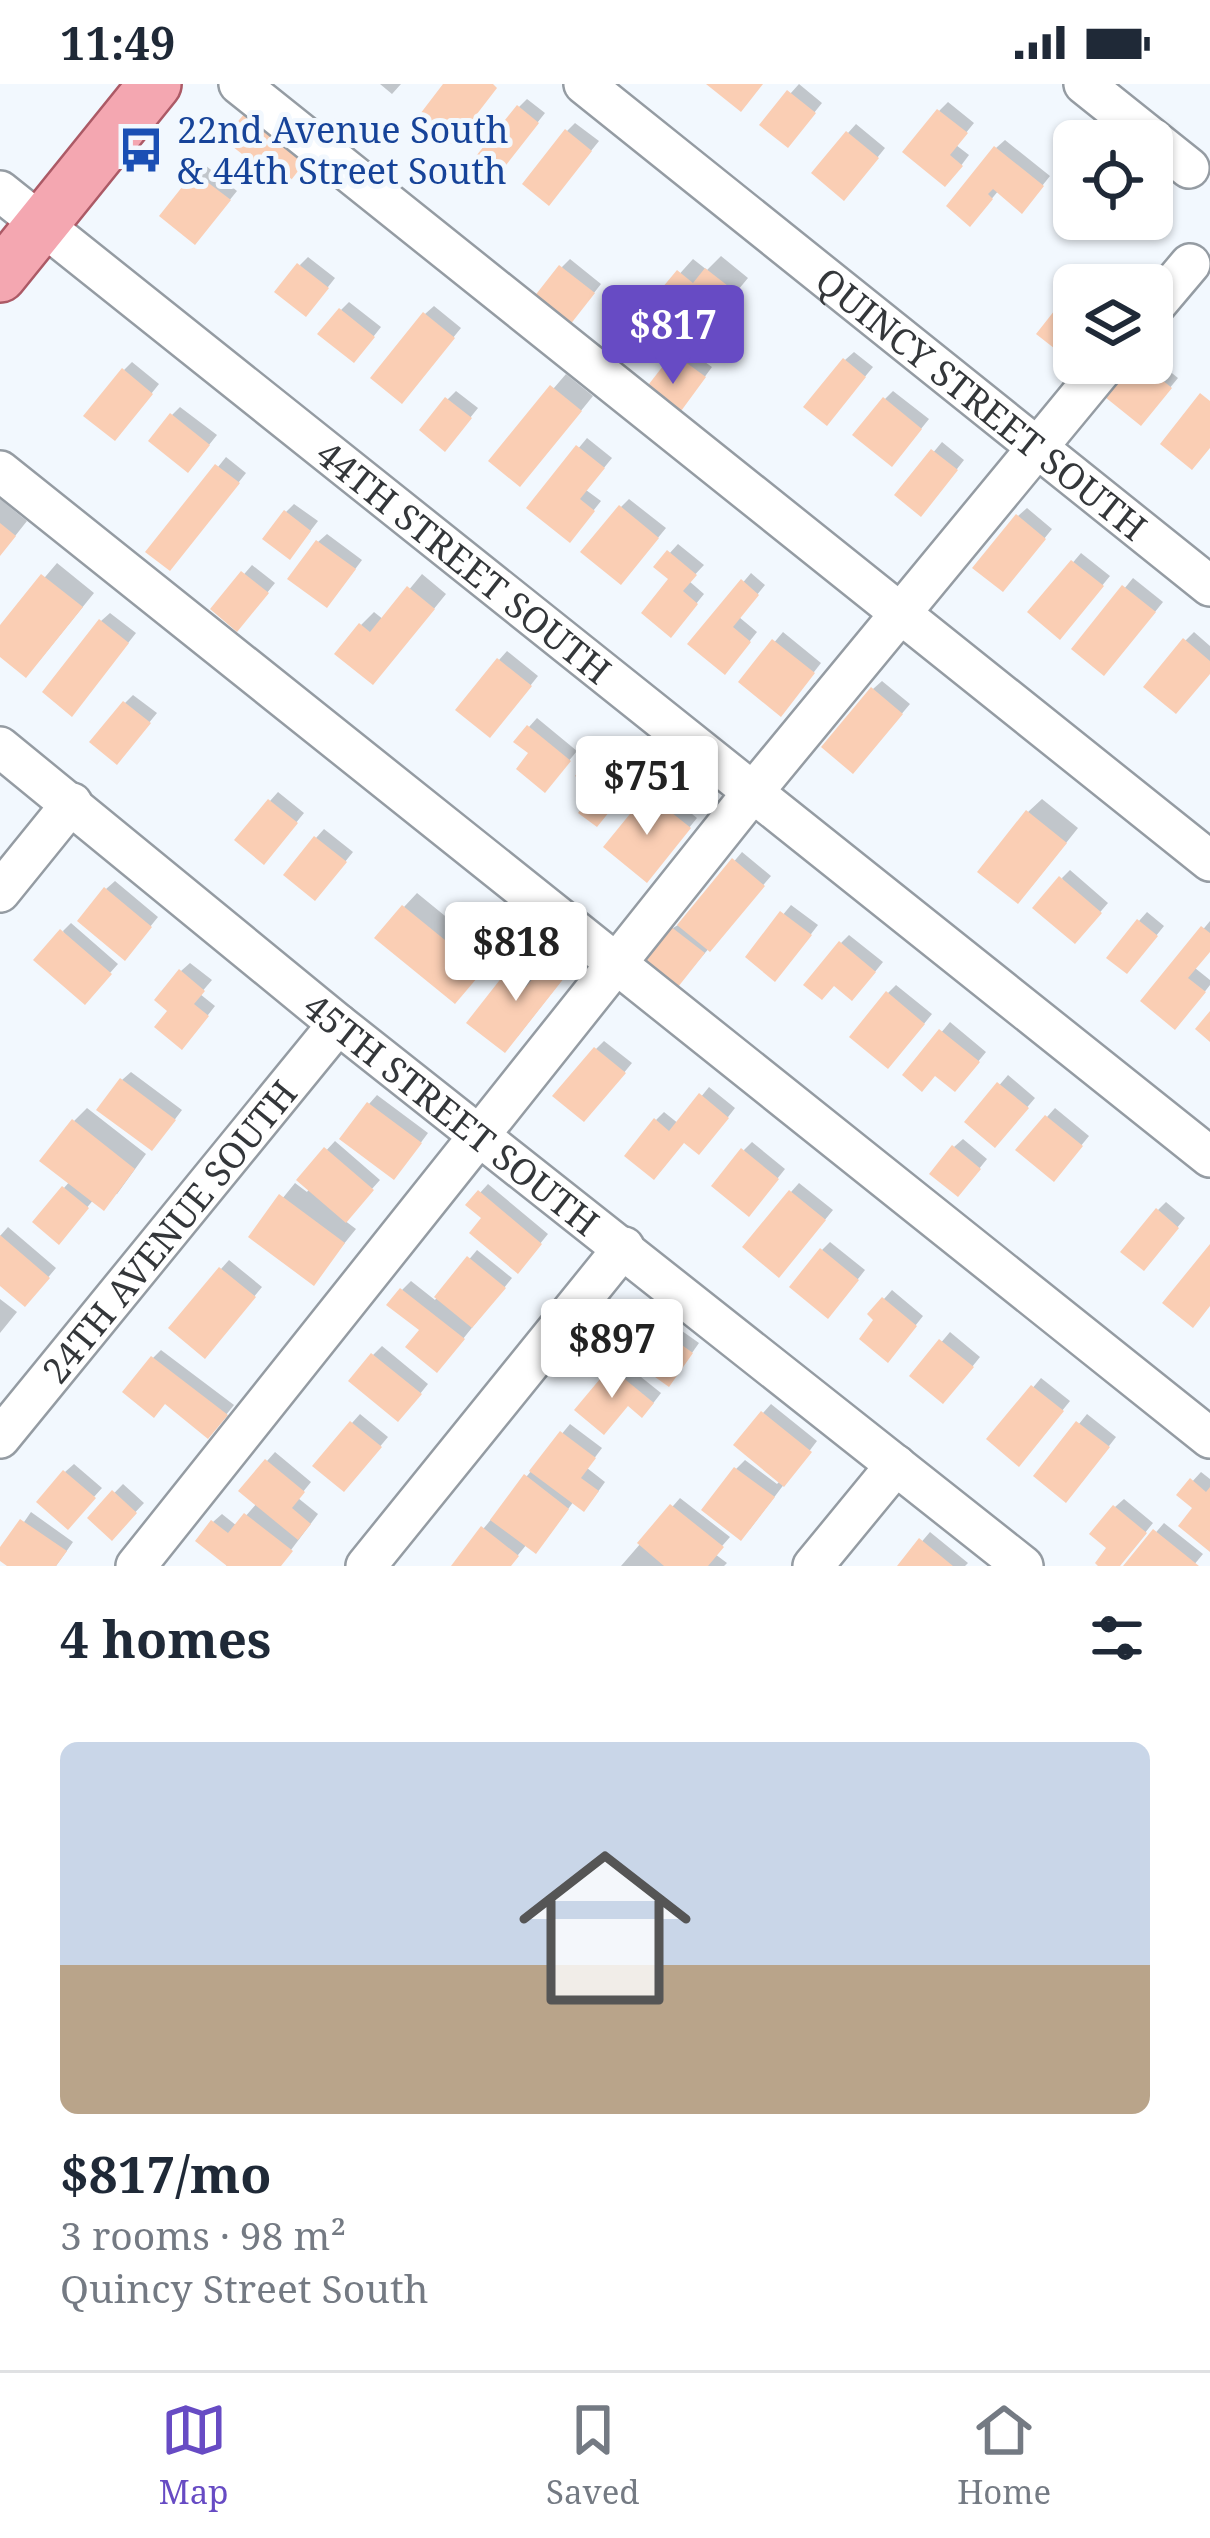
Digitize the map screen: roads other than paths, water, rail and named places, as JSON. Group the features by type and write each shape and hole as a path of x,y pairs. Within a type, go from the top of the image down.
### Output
{"main road":[{"path":"0,276 155,84"}],"street":[{"path":"239,84 1210,861"},
{"name":"QUINCY STREET SOUTH","path":"584,84 1210,586"},
{"path":"1084,84 1189,167"},
{"name":"44TH STREET SOUTH","path":"0,191 1210,1157"},
{"path":"1173,284 1190,264"},
{"path":"136,1566 752,792 1089,384"},
{"path":"0,472 1210,1438"},
{"name":"45TH STREET SOUTH","path":"0,747 338,1024 1023,1566"},
{"path":"0,892 72,803"},
{"name":"24TH AVENUE SOUTH","path":"0,1438 338,1024"},
{"path":"365,1566 624,1247"},
{"path":"813,1566 896,1466"}],"place":[{"name":"22nd Avenue South & 44th Street South","path":"141,150"}]}
